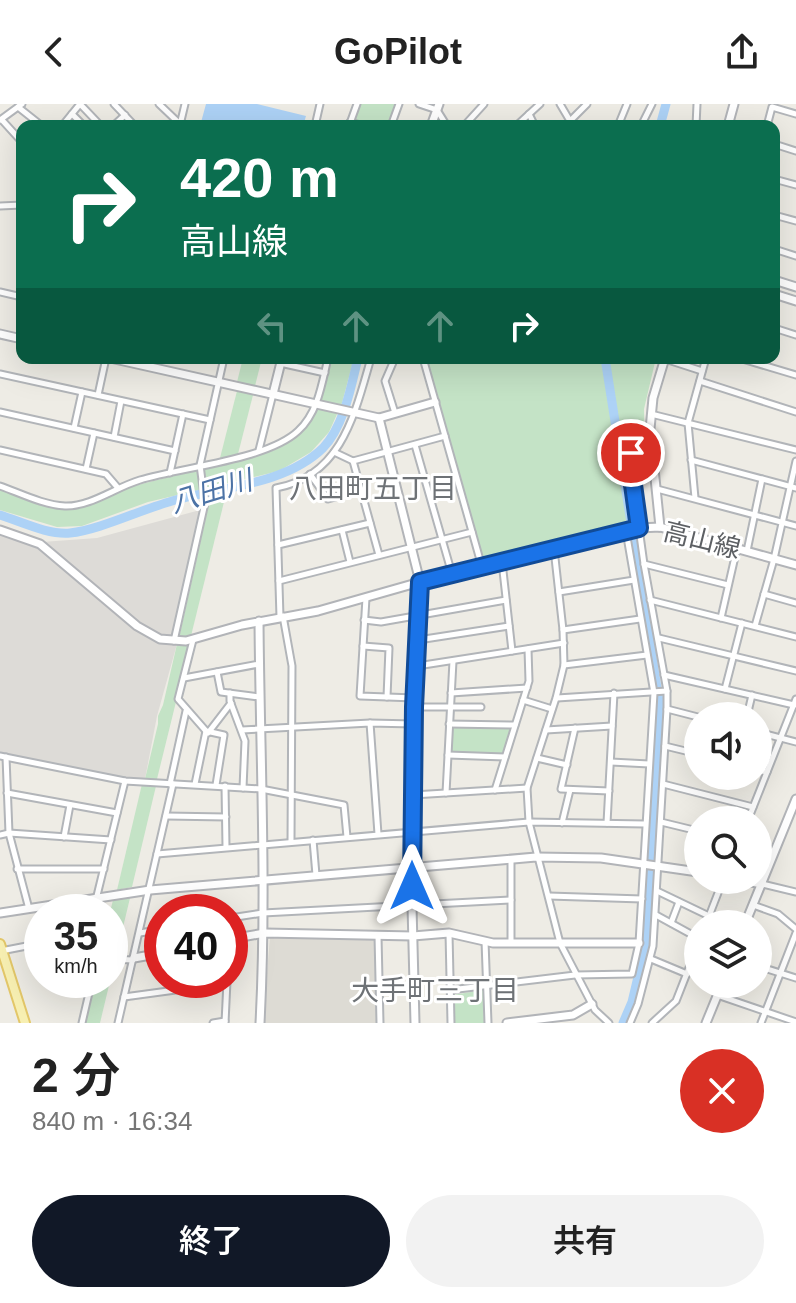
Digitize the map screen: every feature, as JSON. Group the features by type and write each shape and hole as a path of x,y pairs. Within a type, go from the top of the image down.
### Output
{"main road":[{"path":"1,949 25,1023"}],"street":[{"path":"67,120 80,104 95,120"},
{"path":"114,104 130,120"},
{"path":"159,104 175,120"},
{"path":"419,104 438,107"},
{"path":"469,120 484,104"},
{"path":"574,120 587,104"},
{"path":"522,120 538,105"},
{"path":"16,136 1,120 20,106 35,120"},
{"path":"769,120 772,107 796,114"},
{"path":"72,114 78,120"},
{"path":"529,114 532,120"},
{"path":"120,120 125,115"},
{"path":"98,395 106,364"},
{"path":"137,364 379,418 435,402"},
{"path":"0,530 40,544 148,634 174,641 205,503 200,465 223,364"},
{"path":"258,451 280,364"},
{"path":"295,364 325,373"},
{"path":"0,486 63,506 83,503 118,488 170,473 272,447 295,434 309,418 327,364"},
{"path":"291,842 292,666 282,616 276,488 310,474 334,452 348,431 369,364"},
{"path":"392,364 385,381 395,413"},
{"path":"425,364 482,567"},
{"path":"660,527 651,414 663,364"},
{"path":"682,364 702,371"},
{"path":"695,499 688,423 704,364"},
{"path":"759,364 796,375"},
{"path":"0,374 210,420"},
{"path":"700,381 796,412"},
{"path":"74,428 82,392"},
{"path":"114,437 121,401"},
{"path":"0,412 175,451"},
{"path":"170,473 183,414"},
{"path":"651,414 796,450"},
{"path":"379,418 420,582 411,867 415,1023"},
{"path":"86,469 94,433"},
{"path":"334,452 353,461 445,436"},
{"path":"415,445 452,574"},
{"path":"0,450 106,474 118,488"},
{"path":"450,990 575,975 632,974 639,943 654,693 634,580 629,456 631,453 653,451"},
{"path":"691,460 793,487"},
{"path":"353,461 379,555"},
{"path":"755,626 793,487 796,461"},
{"path":"310,474 328,499 361,490"},
{"path":"747,551 762,479"},
{"path":"657,489 796,526"},
{"path":"277,546 370,523"},
{"name":"高山線","path":"174,641 193,640 259,621 318,611 633,529 660,527 796,565"},
{"path":"630,1023 651,959 667,709 659,638 644,564 633,529"},
{"path":"342,530 350,562"},
{"path":"279,581 472,532"},
{"path":"554,548 564,665 527,788 529,822 560,943 592,1004 609,1023"},
{"path":"721,618 737,548"},
{"path":"502,562 512,651"},
{"path":"644,564 728,585"},
{"path":"559,592 634,580"},
{"path":"764,594 796,603"},
{"path":"366,598 360,696 450,707 481,707"},
{"path":"364,620 381,622 506,600"},
{"path":"650,600 796,637"},
{"path":"563,630 640,619"},
{"path":"259,621 261,880 265,933 260,1023"},
{"path":"725,689 742,623"},
{"path":"418,640 509,626"},
{"path":"659,638 796,671"},
{"path":"193,640 178,699 207,732 224,735 216,785"},
{"path":"417,666 564,643"},
{"path":"363,646 389,648 387,697"},
{"path":"495,790 529,681 528,649"},
{"path":"564,665 647,655"},
{"path":"446,793 453,661"},
{"path":"184,678 259,664"},
{"path":"217,672 221,692 259,697"},
{"path":"664,675 795,702 772,760"},
{"path":"451,693 527,688"},
{"path":"556,698 667,691"},
{"path":"230,693 245,741 243,788"},
{"path":"607,823 614,693"},
{"path":"750,702 752,695"},
{"path":"523,700 552,709"},
{"path":"195,784 207,732 231,703"},
{"path":"667,709 684,713"},
{"path":"128,980 187,710"},
{"path":"370,723 378,834"},
{"path":"242,730 370,723 414,724"},
{"path":"449,724 515,725"},
{"path":"546,730 612,726"},
{"path":"575,728 561,789 609,791"},
{"path":"772,736 796,742"},
{"path":"665,746 684,751"},
{"path":"448,755 505,757"},
{"path":"24,894 9,833 3,756 125,781 261,789 344,805 347,837"},
{"path":"537,758 567,765"},
{"path":"611,762 649,764"},
{"path":"97,894 125,781"},
{"path":"663,784 749,806"},
{"path":"225,786 226,847"},
{"path":"413,795 527,788"},
{"path":"562,823 570,790"},
{"path":"7,793 117,813"},
{"path":"772,859 796,799"},
{"path":"64,837 70,805"},
{"path":"166,816 226,817"},
{"path":"157,854 529,822 645,824"},
{"path":"661,822 684,828"},
{"path":"0,835 9,833 111,840"},
{"path":"313,840 316,875"},
{"path":"123,894 536,857 601,858 684,870"},
{"path":"511,859 511,943"},
{"path":"16,869 104,869"},
{"path":"772,886 796,892"},
{"path":"657,891 696,910"},
{"path":"751,910 758,894"},
{"path":"549,896 642,899"},
{"path":"248,915 511,900"},
{"path":"671,923 679,902"},
{"path":"753,905 778,914 796,931 761,1023"},
{"path":"0,913 24,910"},
{"path":"656,915 684,930"},
{"path":"140,933 144,932"},
{"path":"248,936 265,933 413,936 449,933 511,943 639,943"},
{"path":"449,933 451,1023"},
{"path":"378,936 380,1023"},
{"path":"485,941 488,1023"},
{"path":"1,949 24,946"},
{"path":"128,959 144,957"},
{"path":"651,959 684,973"},
{"path":"772,970 796,978"},
{"path":"652,1023 676,1001 684,981"},
{"path":"82,1023 88,998"},
{"path":"118,1023 124,998"},
{"path":"213,1023 225,1022 226,998"},
{"path":"706,1023 716,998"},
{"path":"725,998 796,1022"},
{"path":"507,1023 573,1015 592,1004"}],"shaded area":[{"path":"200,510 171,637 159,635 140,624 42,542 97,538"},
{"path":"0,533 37,546 141,633 177,644 157,716 145,779 126,778 0,752"},
{"path":"270,936 374,938 378,1023 263,1023"}],"green space":[{"path":"359,104 396,104 390,120 355,120"},
{"path":"242,364 260,364 255,386 237,382"},
{"path":"330,364 352,364 342,403 329,432 311,452 279,471 148,502 82,526 57,527 0,510 0,488 51,506 70,509 122,489 275,450 294,439 310,422 320,403"},
{"path":"428,364 655,364 644,409 645,448 628,453 635,523 482,559"},
{"path":"237,391 253,395 238,454 220,458"},
{"path":"225,498 191,636 179,638 209,503"},
{"path":"177,644 190,645 157,779 145,779 158,716"},
{"path":"451,727 511,728 502,754 450,753"},
{"path":"142,784 156,786 132,887 117,890"},
{"path":"483,990 484,1023 453,1023 453,995"},
{"path":"90,998 106,998 100,1023 84,1023"}],"water":[{"path":"206,104 257,104 306,116 305,120 202,120"}],"waterway":[{"name":"八田川","path":"662,120 666,104"},
{"name":"八田川","path":"0,515 44,530 70,533 94,528 169,502 250,484 289,470 307,461 330,439 346,406 356,364"},
{"path":"606,364 660,707 647,939 632,1002 623,1023"}],"district":[{"name":"八田町五丁目","path":"373,488"},
{"name":"大手町三丁目","path":"435,990"}],"route":[{"path":"412,886 414,707 420,582 639,528 631,453"}]}
